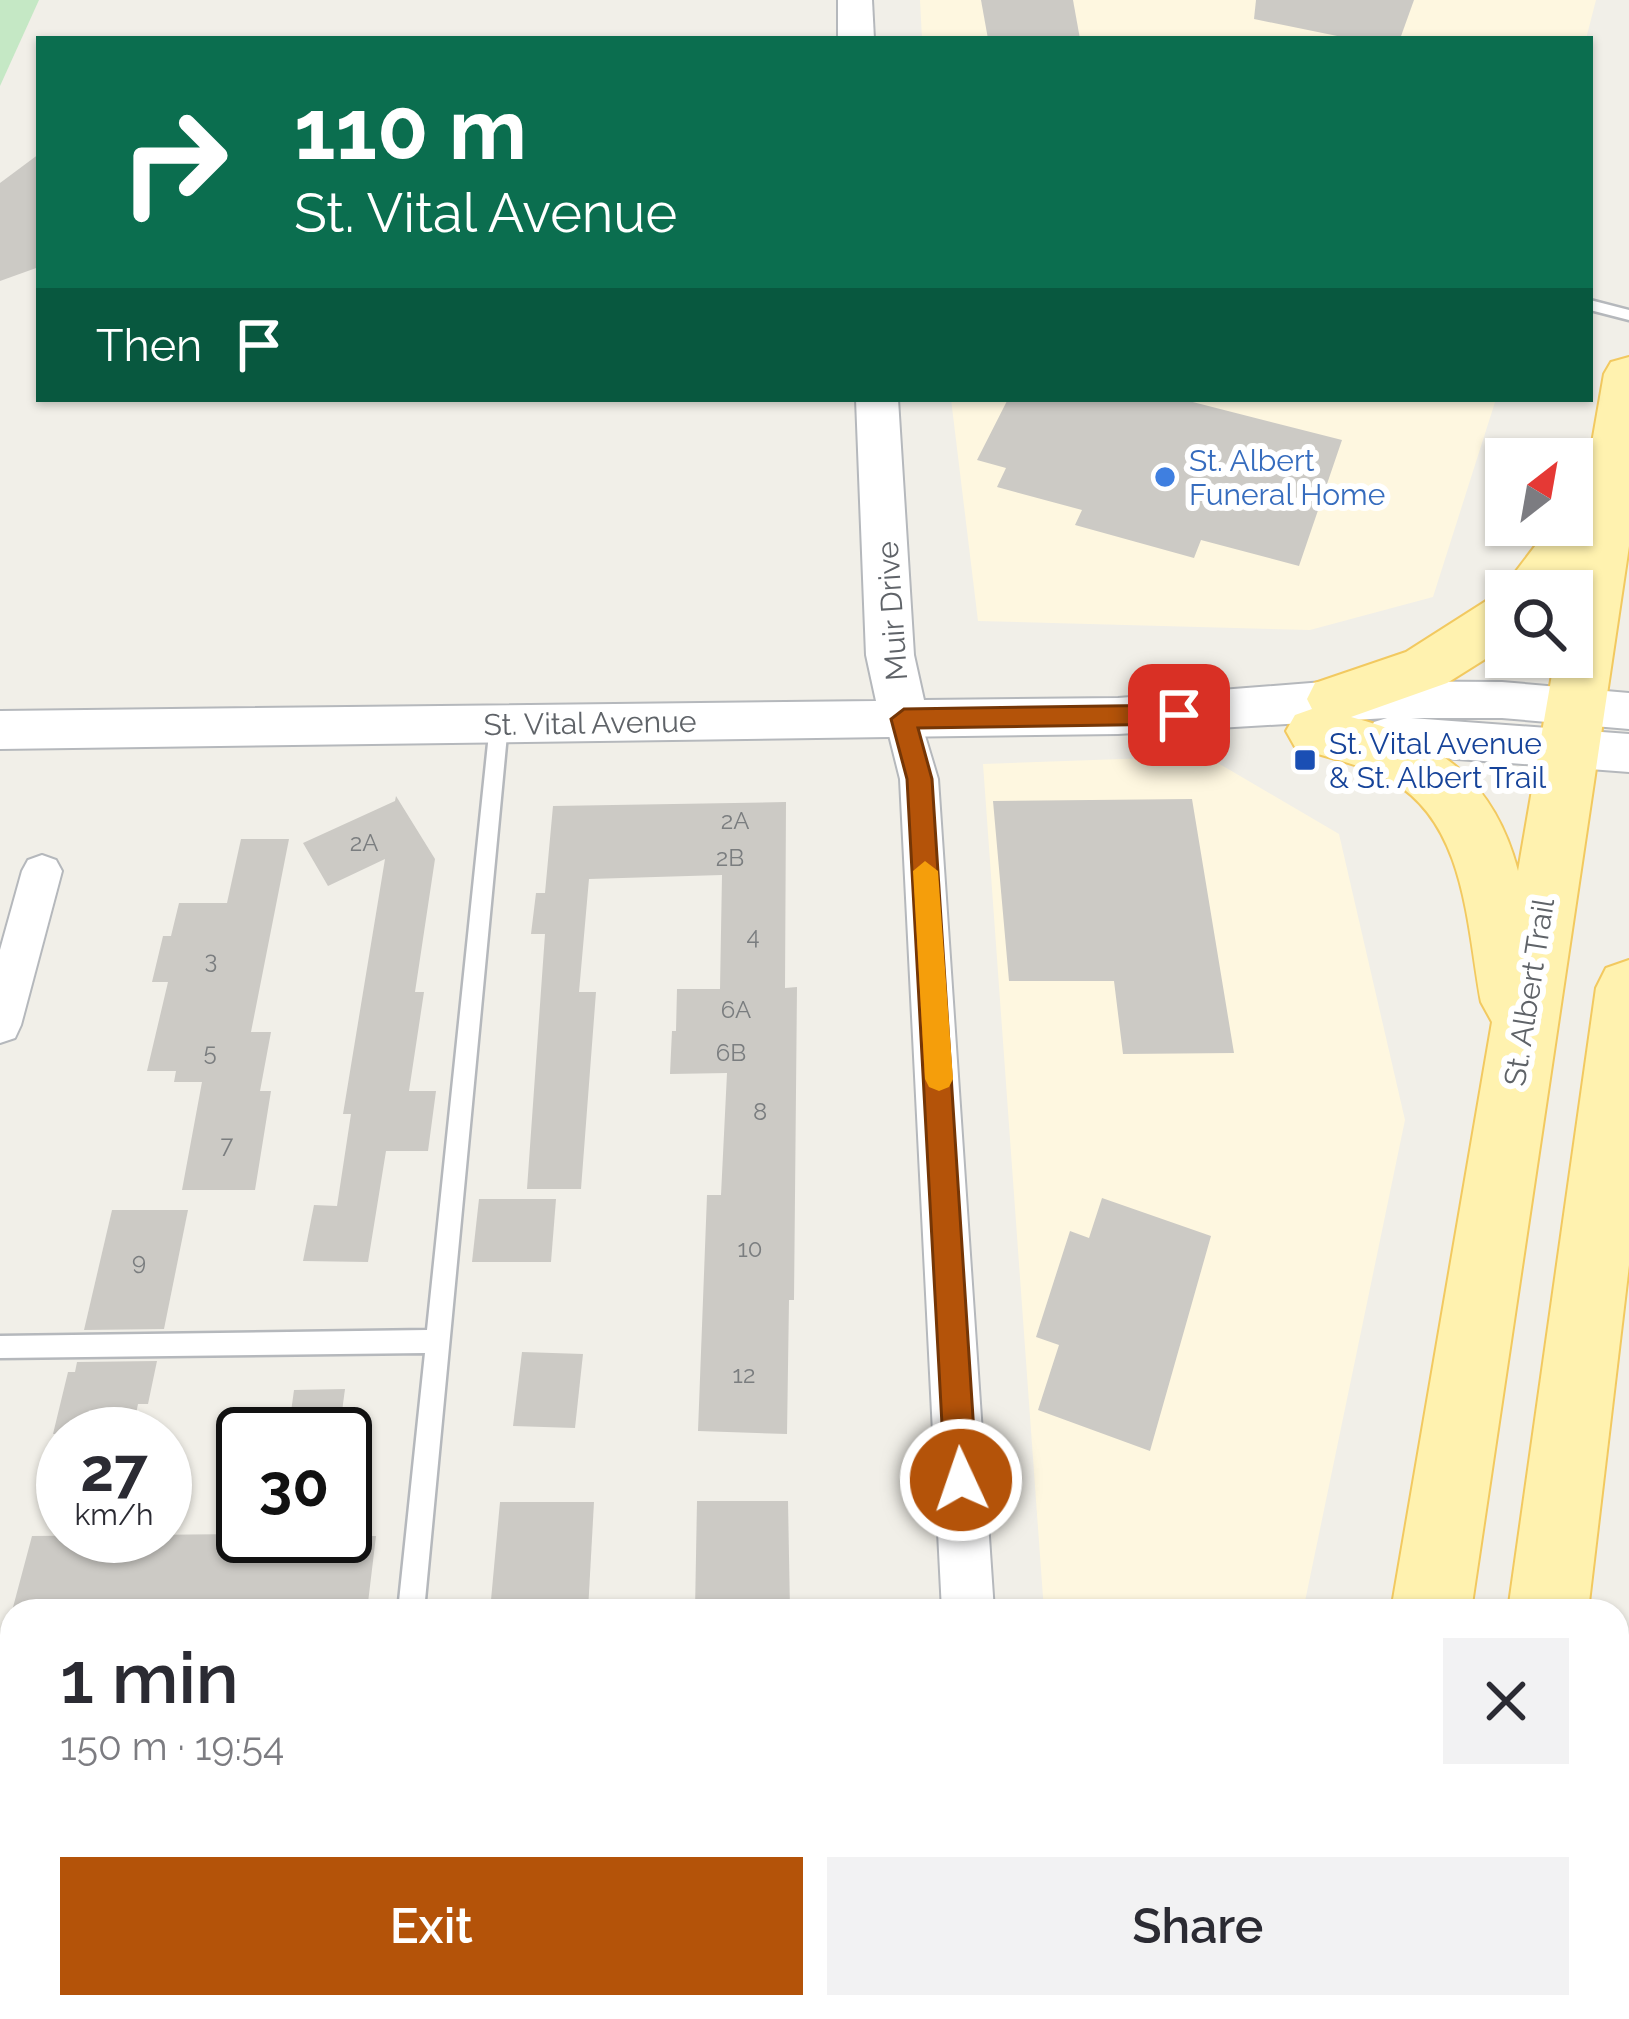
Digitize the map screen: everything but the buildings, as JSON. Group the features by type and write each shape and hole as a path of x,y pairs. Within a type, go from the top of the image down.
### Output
{"main road":[{"name":"St. Albert Trail","path":"1434,1599 1521,1035 1601,729 1610,488 1629,374"},
{"path":"1546,570 1610,488"},
{"path":"1326,715 1417,674 1485,631"},
{"path":"1326,715 1401,758 1447,792 1467,815 1489,865 1521,1035"},
{"path":"1550,1599 1629,988"}],"street":[{"path":"855,0 856,36"},
{"name":"Muir Drive","path":"877,402 890,655 920,779 967,1599"},
{"name":"St. Vital Avenue","path":"0,730 1179,715 1326,715 1601,729"},
{"path":"0,1025 42,871"}],"lane":[{"path":"1593,306 1629,315"},
{"path":"412,1599 500,724"},
{"path":"0,1347 440,1341"}],"shaded area":[{"path":"920,0 1596,0 1587,36 922,36"},
{"path":"951,402 1495,402 1433,597 1310,630 978,621"},
{"path":"1206,756 1339,834 1405,1120 1305,1599 1043,1599 983,764"}],"green space":[{"path":"0,0 39,0 0,86"}],"slow traffic":[{"path":"925,871 939,1079"}],"place":[{"name":"St. Albert Funeral Home","path":"1165,477"},
{"name":"St. Vital Avenue & St. Albert Trail","path":"1305,760"}],"route":[{"path":"961,1480 920,779 904,719 1179,715"}]}
